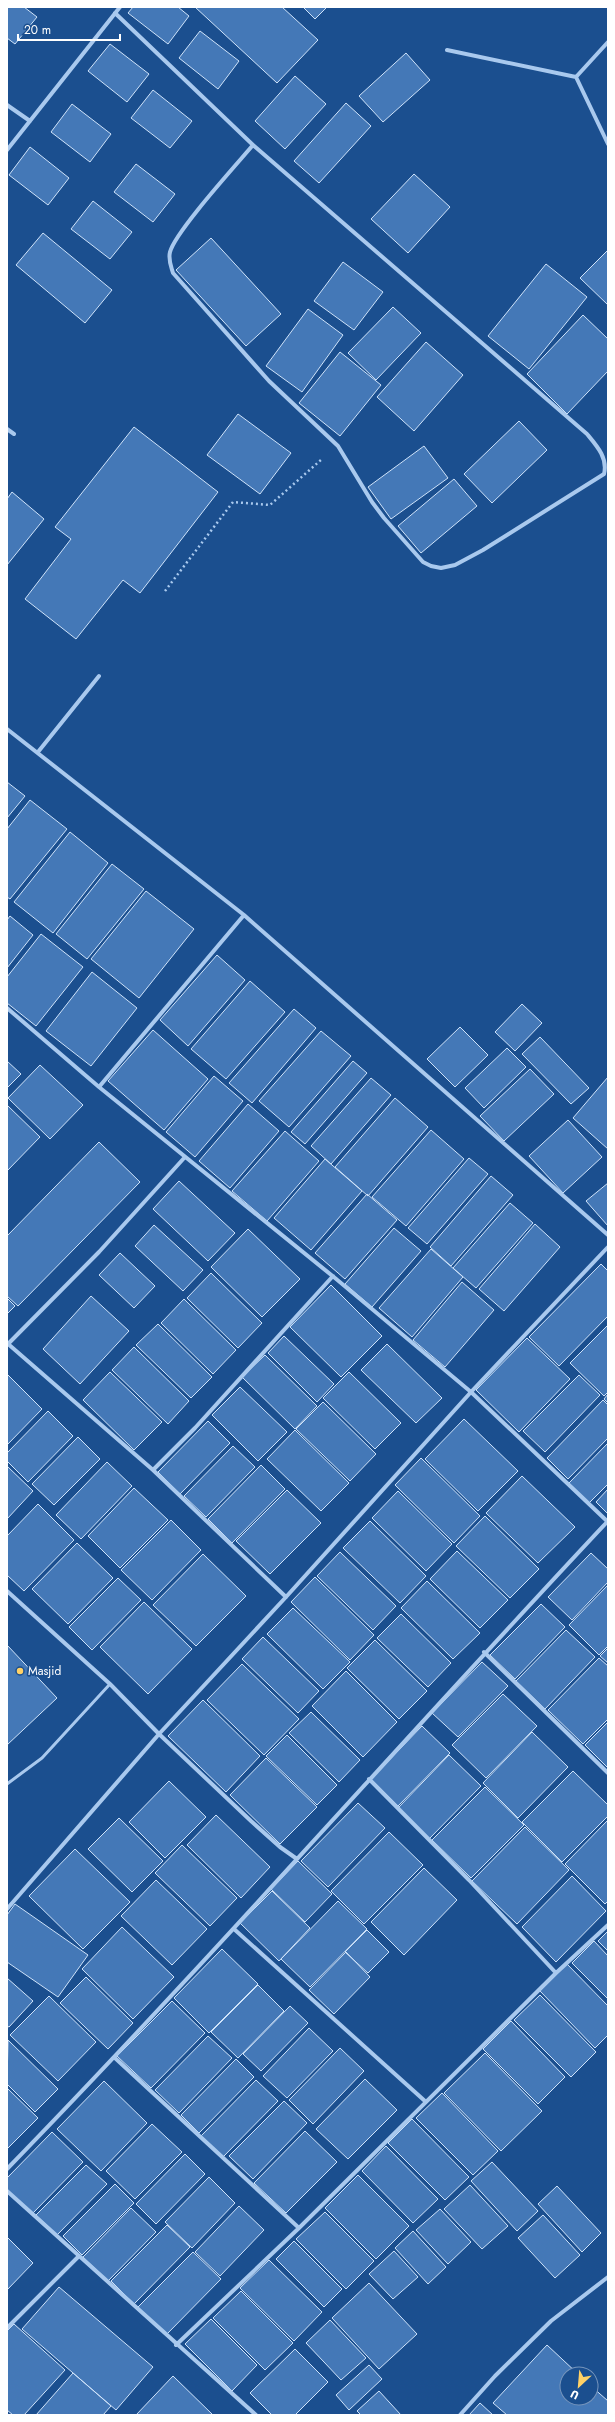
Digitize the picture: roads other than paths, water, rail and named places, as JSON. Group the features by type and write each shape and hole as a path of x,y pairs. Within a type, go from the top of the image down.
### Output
{"street":[{"path":"7,150 120,7"},
{"path":"115,13 253,145 588,434 600,451 606,465 604,474 483,550 455,565 441,568 423,562 384,518 372,502 338,446 269,380 173,273 170,251 181,232 253,145"},
{"path":"576,77 608,42"},
{"path":"447,50 576,77"},
{"path":"576,77 608,144"},
{"path":"7,105 30,121"},
{"path":"7,429 14,434"},
{"path":"38,752 99,676"},
{"path":"7,729 244,915 608,1235"},
{"path":"99,1087 244,915"},
{"path":"7,1015 9,1010 99,1087 333,1276 471,1392 608,1522 484,1652 234,1929 115,2058 7,2169"},
{"path":"185,1157 99,1252 8,1344 153,1470 286,1597"},
{"path":"7,1910 158,1734 286,1597 471,1392 608,1247"},
{"path":"153,1470 195,1428 333,1276"},
{"path":"7,1591 110,1684 158,1734 280,1847 297,1859"},
{"path":"484,1652 608,1773"},
{"path":"369,1779 469,1880 556,1973"},
{"path":"176,2345 299,2228 556,1973 608,1925"},
{"path":"234,1929 426,2102"},
{"path":"115,2058 299,2228"},
{"path":"7,2191 176,2345 256,2415"},
{"path":"7,2328 79,2256"},
{"path":"460,2415 495,2376 550,2321 608,2276"}],"lane":[{"path":"7,1784 42,1758 110,1684"}],"place":[{"name":"Masjid","path":"20,1671"}]}
